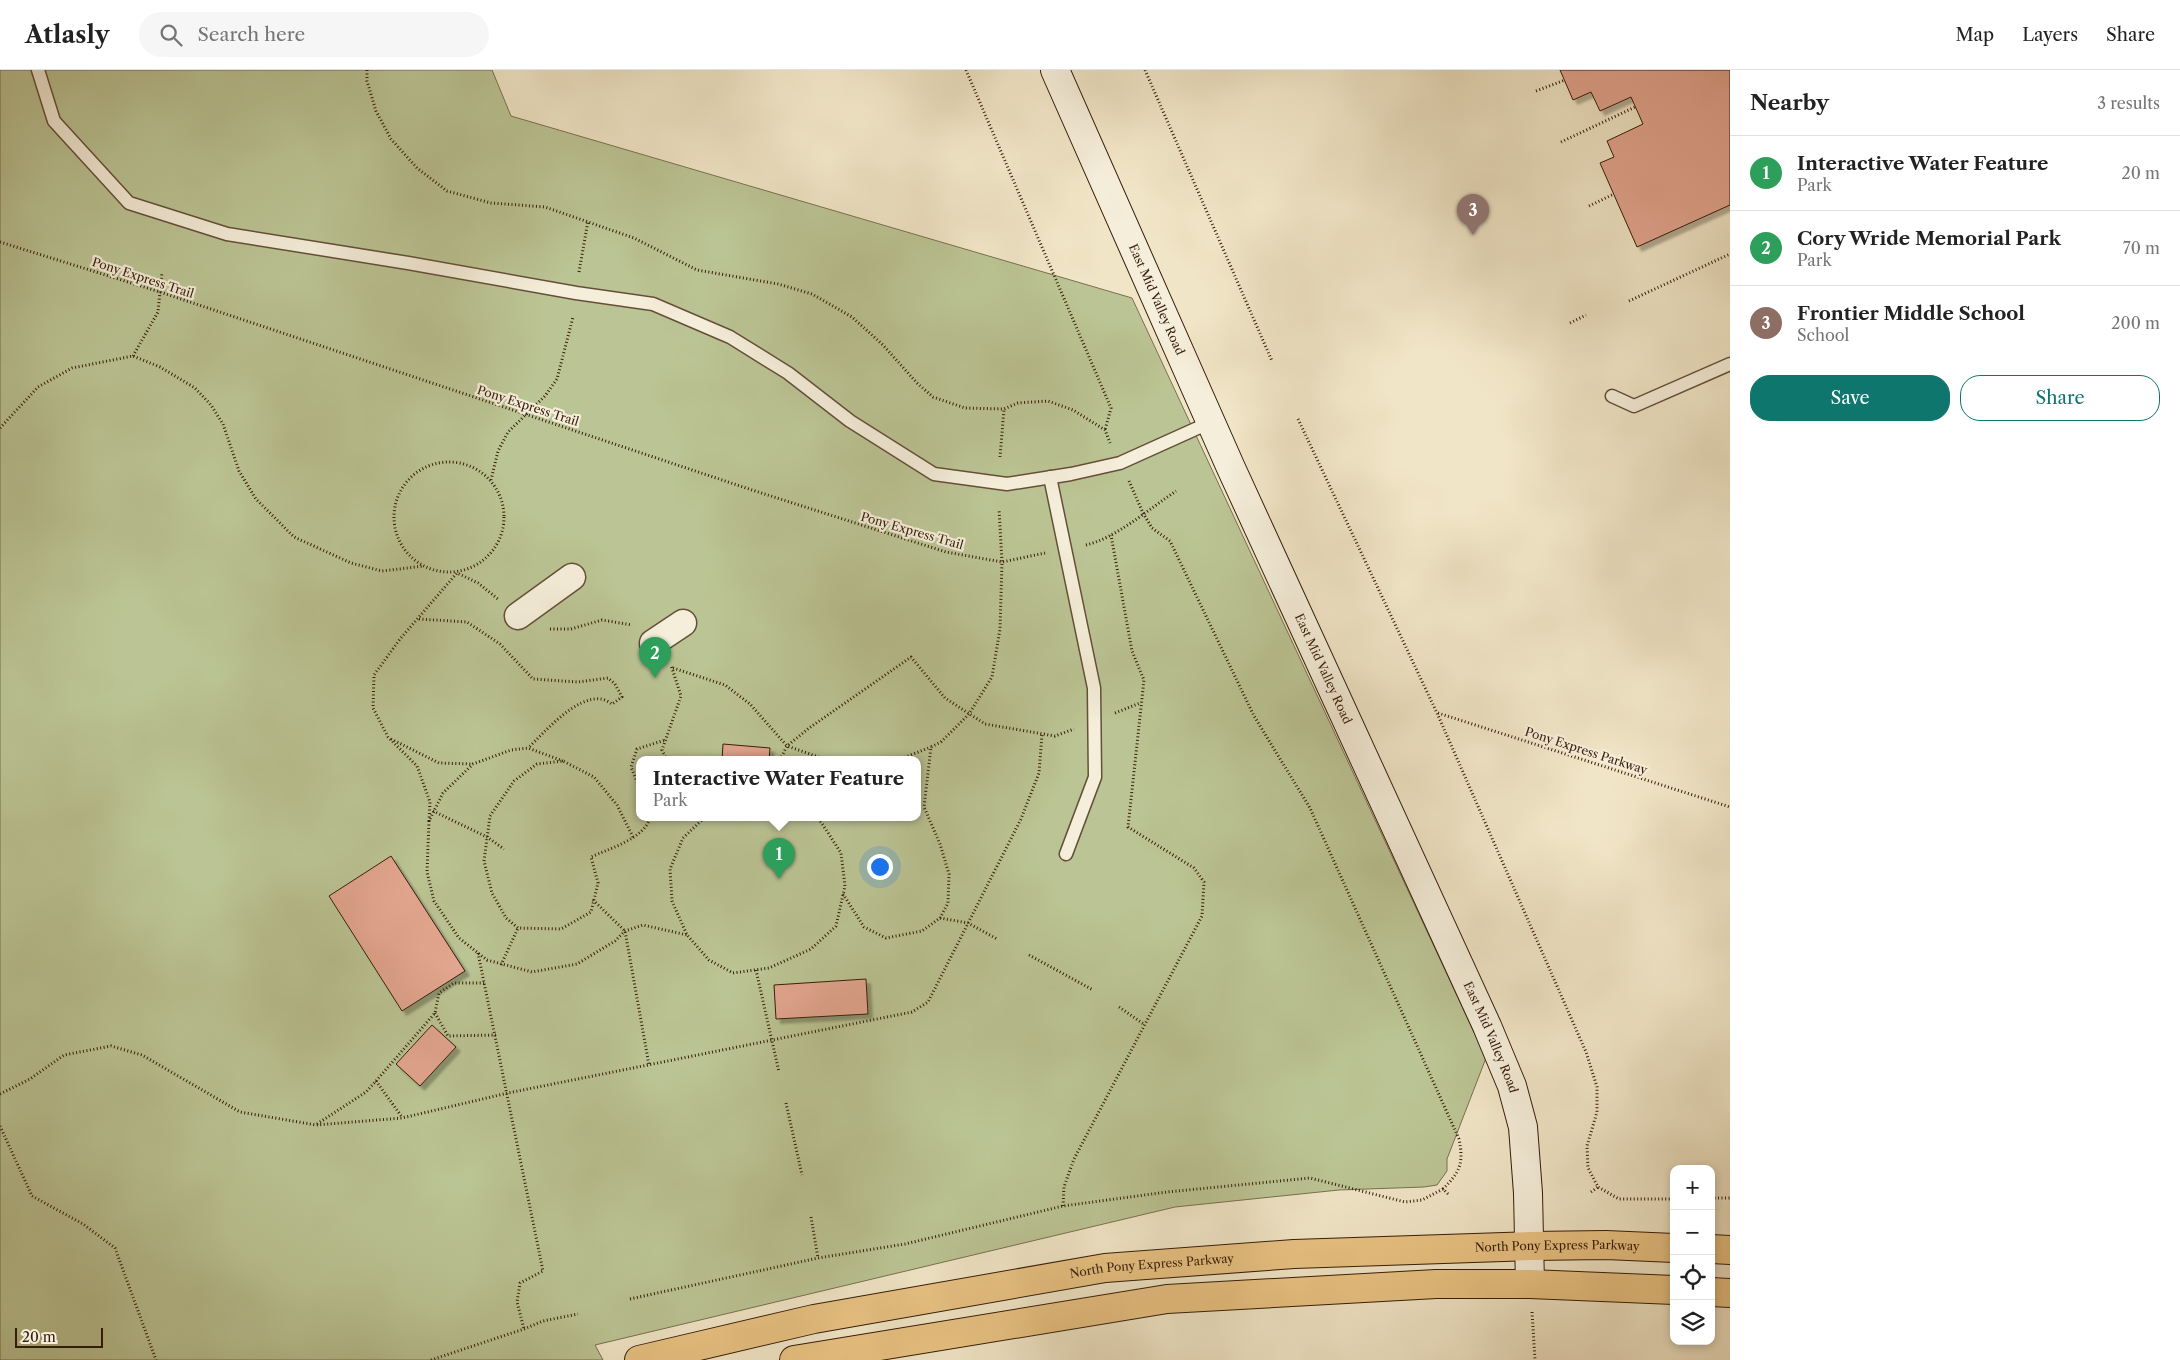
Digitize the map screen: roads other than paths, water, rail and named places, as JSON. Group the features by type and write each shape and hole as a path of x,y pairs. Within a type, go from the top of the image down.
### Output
{"main road":[{"name":"North Pony Express Parkway","path":"639,1360 814,1319 1105,1268 1294,1254 1530,1246 1606,1245 1670,1248"},
{"path":"1715,1249 1730,1250"},
{"path":"794,1360 1167,1299 1436,1284 1530,1284 1670,1290"},
{"path":"1715,1292 1730,1293"}],"street":[{"name":"East Mid Valley Road","path":"1056,70 1211,422 1487,1026 1512,1086 1523,1127 1530,1246 1530,1284"},
{"path":"518,616 572,577"},
{"path":"654,643 683,623"}],"lane":[{"path":"38,70 54,121 129,202 227,234 408,263 576,293 653,304 730,337 788,373 850,421 934,474 1007,484 1050,477 1120,463 1211,422"},
{"path":"1612,396 1634,406 1730,364"},
{"path":"1050,477 1094,688 1096,777 1066,854"}],"place":[{"name":"Frontier Middle School","path":"1473,235"},
{"name":"Cory Wride Memorial Park","path":"655,678"},
{"name":"Interactive Water Feature","path":"779,879"}]}
